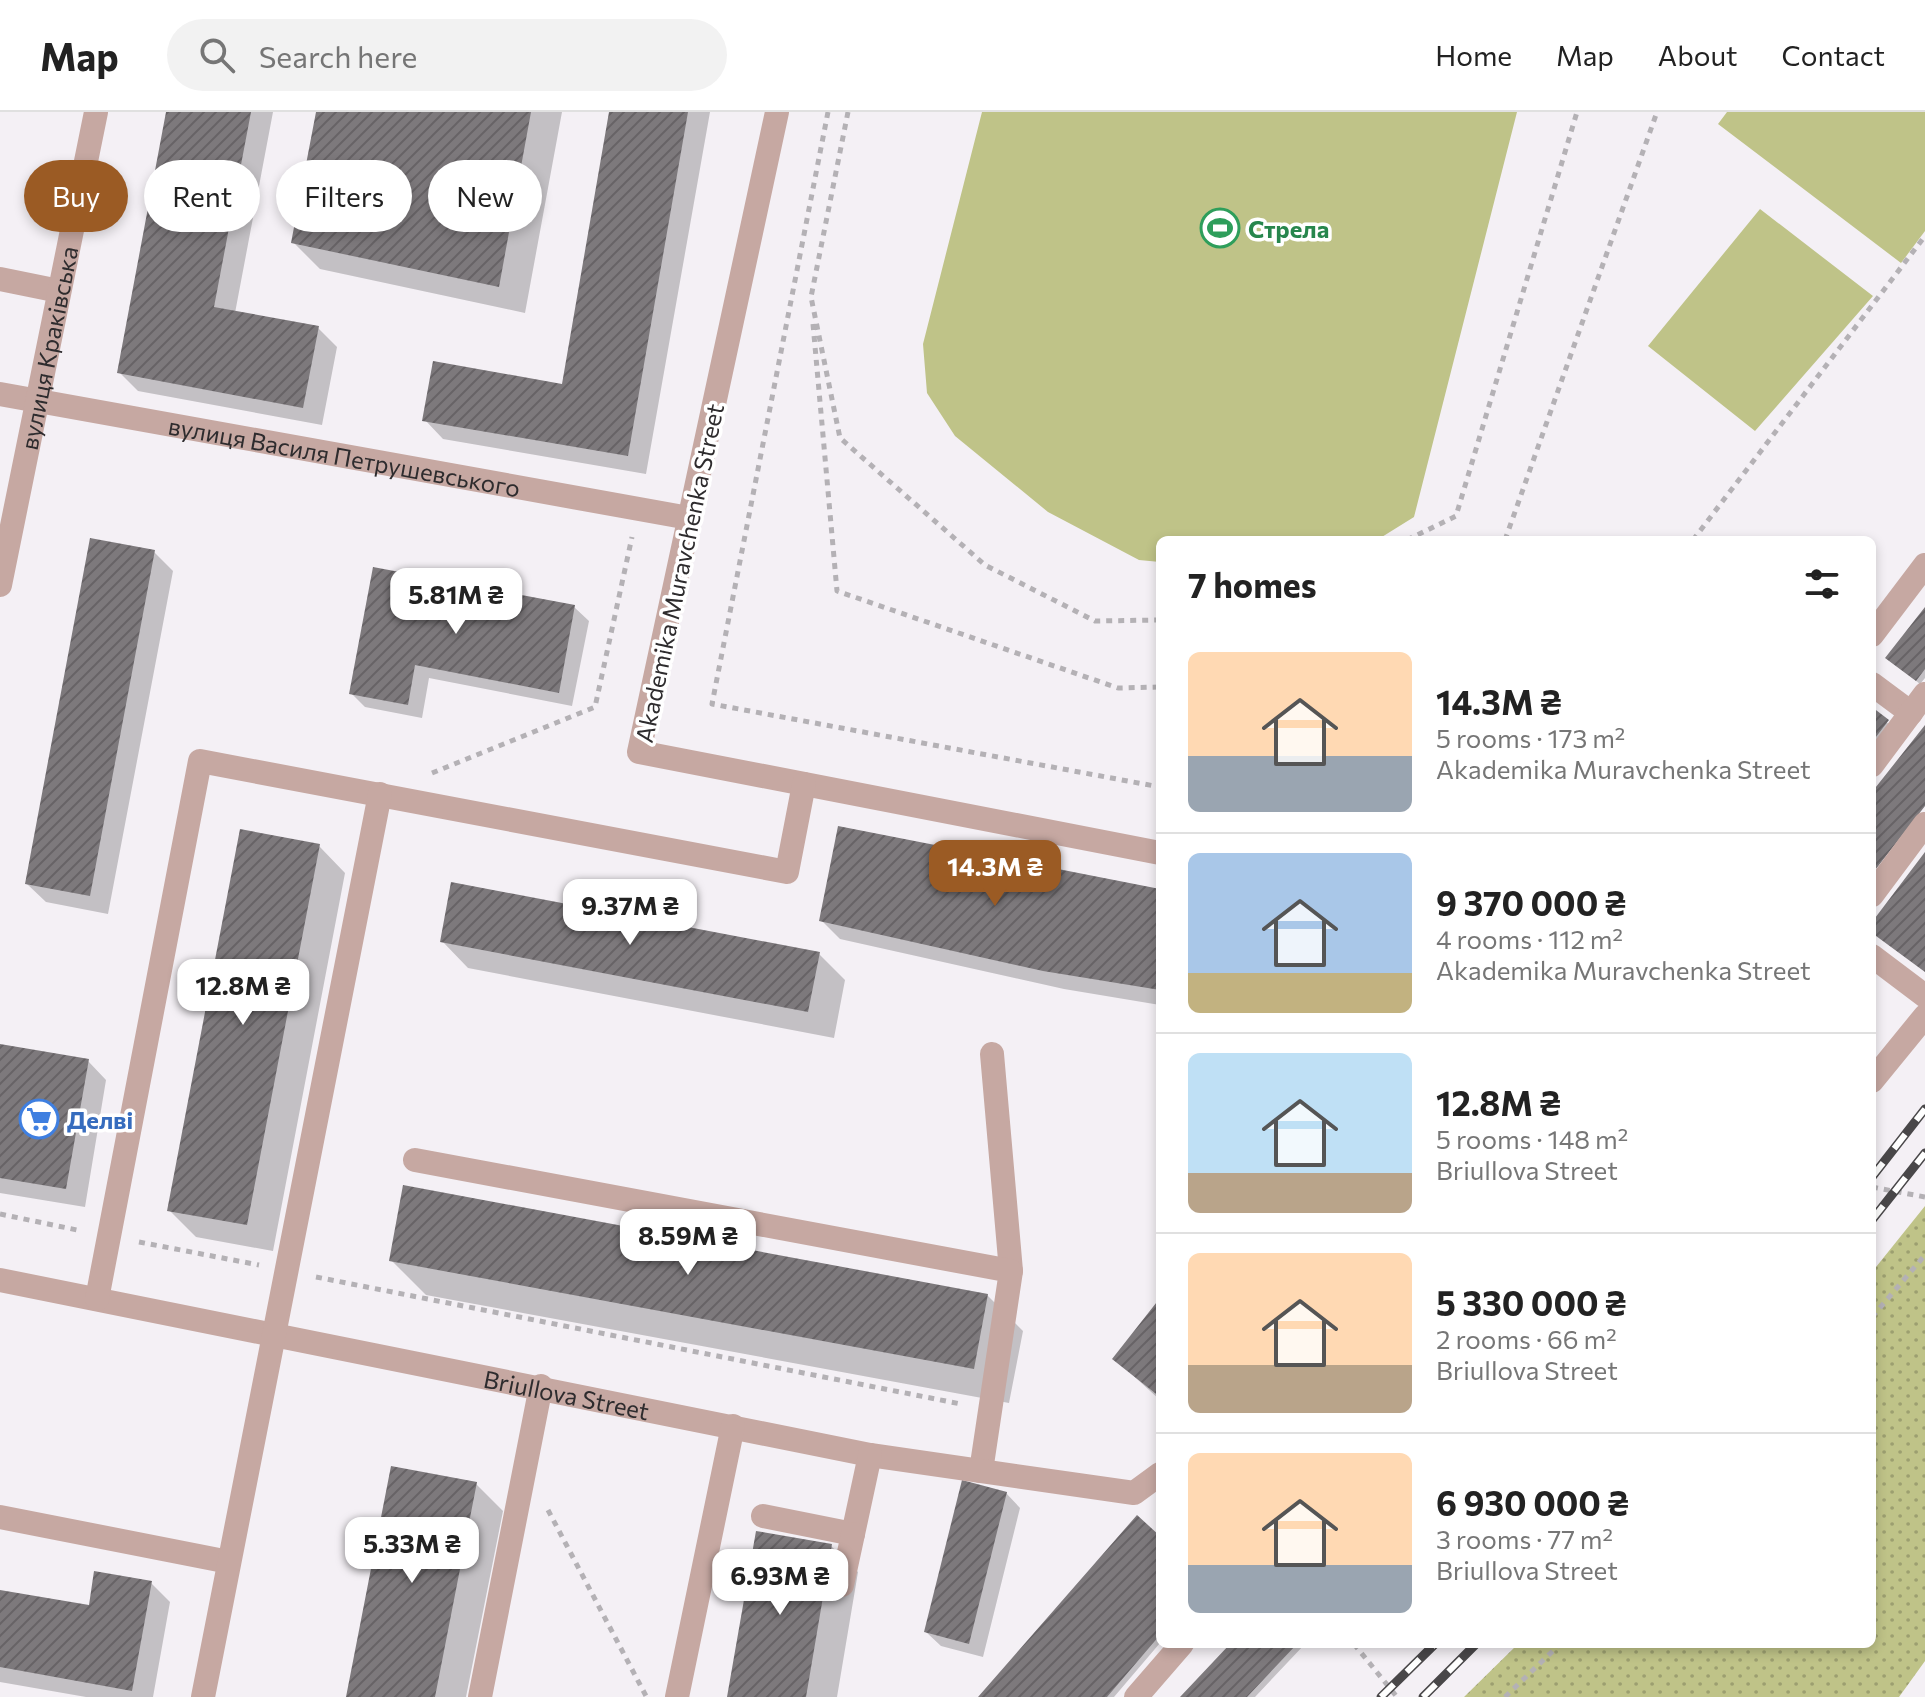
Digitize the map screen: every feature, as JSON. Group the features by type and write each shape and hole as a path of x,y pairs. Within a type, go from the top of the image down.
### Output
{"street":[{"name":"вулиця Краківська","path":"0,585 96,112"},
{"name":"Akademika Muravchenka Street","path":"777,112 639,752 1156,852"},
{"path":"0,279 59,291"},
{"name":"вулиця Василя Петрушевського","path":"0,394 689,518"},
{"path":"1876,630 1925,565"},
{"path":"1876,686 1918,704 1876,760"},
{"path":"97,1299 200,761 787,872 804,784"},
{"path":"203,1697 380,794"},
{"path":"1876,890 1925,824"},
{"path":"1876,959 1925,996"},
{"path":"1876,1076 1925,1016"},
{"path":"981,1471 1011,1271 992,1054"},
{"path":"415,1160 1011,1271"},
{"name":"Briullova Street","path":"0,1280 541,1386 870,1455 1134,1493 1156,1477"},
{"path":"480,1697 527,1471 541,1386"},
{"path":"677,1697 733,1426"},
{"path":"842,1585 870,1455"},
{"path":"763,1516 853,1534"},
{"path":"0,1517 229,1562"},
{"path":"1136,1697 1179,1648"}],"path":[{"path":"828,112 712,704 1156,786"},
{"path":"848,112 811,297 837,591 1118,688 1156,687"},
{"path":"1415,536 1456,516 1577,112"},
{"path":"1506,536 1657,112"},
{"path":"1696,536 1925,236"},
{"path":"811,297 840,438 985,565 1095,621 1156,620"},
{"path":"380,794 595,707 638,508"},
{"path":"1876,1188 1925,1197"},
{"path":"0,1214 990,1410"},
{"path":"1876,1312 1925,1255"},
{"path":"527,1471 646,1697"},
{"path":"1357,1648 1397,1697"},
{"path":"1505,1697 1556,1648"}],"green space":[{"name":"Стрела","path":"982,112 1517,112 1414,517 1383,536 1156,536 1156,562 1139,560 1048,512 955,436 927,393 923,344"},
{"path":"1727,112 1925,112 1925,231 1901,263 1718,124"},
{"path":"1760,209 1873,296 1755,431 1648,346"},
{"path":"1925,1206 1925,1661 1899,1697 1464,1697 1514,1648 1876,1648 1876,1267"}],"building":[{"path":"166,112 251,112 242,160 157,160"},
{"path":"316,112 531,112 522,160 428,160 428,232 509,232 499,287 291,243 293,232 412,232 412,160 307,160"},
{"path":"609,112 688,112 628,456 422,421 433,361 562,384"},
{"path":"144,229 144,232 228,232 214,307 319,326 303,408 117,373"},
{"path":"90,538 155,550 90,896 25,884"},
{"path":"373,567 575,605 559,693 415,665 408,705 349,694"},
{"path":"1925,607 1925,669 1916,681 1885,658"},
{"path":"1876,710 1889,720 1876,737"},
{"path":"1925,725 1925,806 1876,869 1876,787"},
{"path":"838,826 1156,888 1156,989 1043,971 819,921"},
{"path":"240,829 320,844 247,1225 167,1211"},
{"path":"1925,852 1925,972 1876,936 1876,917"},
{"path":"451,882 820,952 808,1012 440,942"},
{"name":"Делві","path":"0,1044 89,1059 66,1189 0,1178"},
{"path":"403,1185 988,1294 974,1369 389,1261"},
{"path":"1156,1303 1156,1394 1112,1359"},
{"path":"391,1466 477,1482 435,1697 346,1697"},
{"path":"962,1480 1007,1492 969,1644 924,1632"},
{"path":"1137,1515 1156,1532 1156,1640 1107,1697 978,1697"},
{"path":"756,1531 832,1544 806,1697 727,1697"},
{"path":"94,1571 152,1581 132,1691 0,1667 0,1590 89,1605"},
{"path":"1226,1648 1293,1648 1247,1697 1180,1697"}],"railway":[{"path":"1876,1172 1925,1109"},
{"path":"1876,1215 1925,1153"},
{"path":"1381,1697 1431,1648"},
{"path":"1423,1697 1472,1648"}],"place":[{"name":"Стрела","path":"1220,228"},
{"name":"Делві","path":"39,1119"}]}
